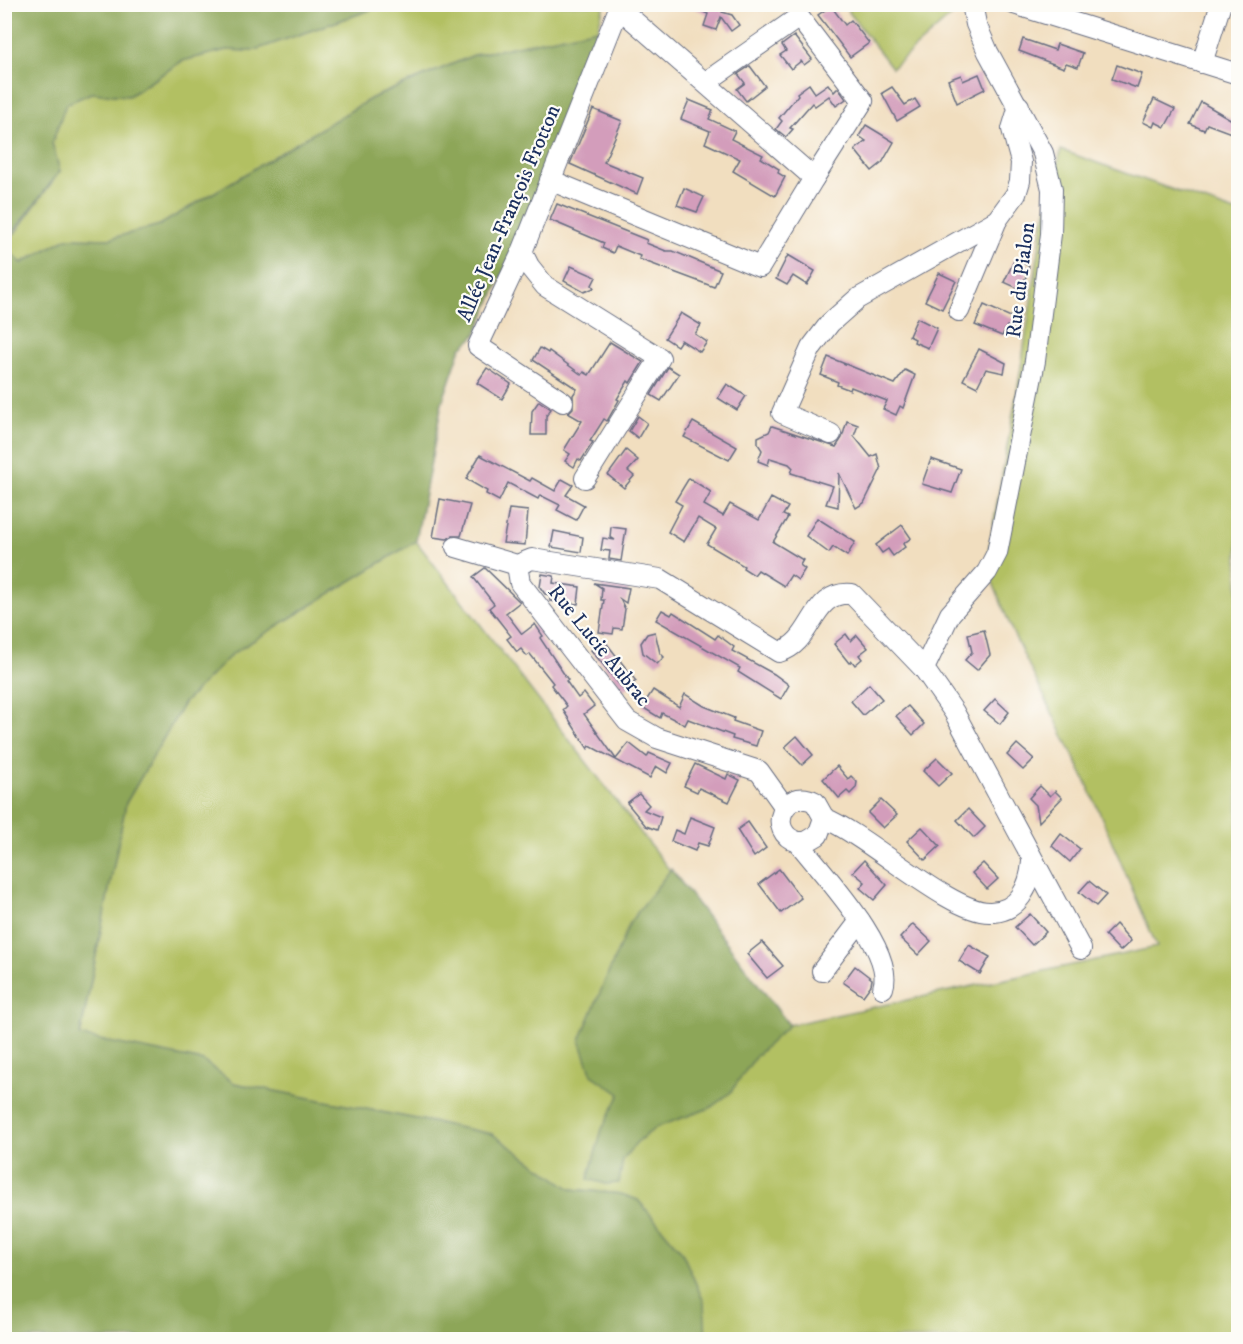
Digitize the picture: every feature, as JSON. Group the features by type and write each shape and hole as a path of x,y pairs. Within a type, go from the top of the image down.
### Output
{"street":[{"name":"Rue du Pialon","path":"924,669 950,614 987,572 997,553 1035,361 1052,234 1052,189 1043,153 988,52 976,24 972,4"},
{"path":"1014,4 1239,74"},
{"path":"1202,63 1221,4"},
{"path":"619,6 691,72 706,82 814,178"},
{"name":"Allée Jean-François Frotton","path":"563,402 478,346 522,252 619,6"},
{"path":"550,180 760,267 863,100 799,17 706,82"},
{"path":"959,311 997,219 1016,194 1020,181 1021,162 1012,129 1019,106"},
{"path":"831,434 782,413 811,348 830,323 857,299 997,219"},
{"path":"522,252 529,266 545,286 660,358 585,478"},
{"path":"456,547 517,565 532,560 660,579 779,652 796,643 827,598 838,592 852,594 924,669 954,712 1032,862 1081,949"},
{"name":"Rue Lucie Aubrac","path":"517,565 520,583 627,722 657,738 759,771 784,807"},
{"path":"798,842 806,842 818,835 824,818 820,808 810,800 794,800 784,807 780,816 780,826 786,836 798,842 860,921 883,966 886,979 883,988"},
{"path":"824,818 845,826 949,897 991,913 1013,905 1026,892 1031,878 1032,862"},
{"path":"822,971 860,921"}],"green space":[{"path":"5,4 412,5 376,8 252,51 226,50 182,61 129,96 91,93 66,104 52,143 60,171 5,243"},
{"path":"412,4 604,5 598,29 474,55 372,98 160,225 109,239 67,238 21,263 5,247 60,171 52,143 66,104 91,93 129,96 182,61 226,50 252,51 376,8"},
{"path":"836,5 964,5 892,68 845,7"},
{"path":"598,29 601,33 522,231 475,336 461,348 442,403 416,541 233,653 184,703 126,803 80,1036 203,1061 234,1083 492,1134 571,1189 621,1194 638,1200 682,1252 704,1302 706,1339 5,1339 4,247 22,263 67,238 109,239 160,225 372,98 474,55"},
{"path":"1061,150 1238,213 1238,1339 706,1339 707,1333 621,1194 571,1189 492,1134 234,1083 203,1061 80,1037 126,803 184,703 233,653 416,541 789,1025 1157,947 1089,788 1013,633 986,565 1019,380 1043,223"},
{"path":"671,869 789,1025 756,1056 730,1093 710,1108 657,1127 637,1142 623,1159 619,1183 606,1184 588,1179 602,1129 620,1094 592,1075 580,1040 630,922"}],"building":[{"path":"685,4 725,4 722,12 732,15 739,25 731,31 721,17 716,30 704,26 708,14"},
{"path":"831,6 845,25 851,20 869,43 850,57 818,15"},
{"path":"794,36 812,59 804,65 801,61 791,69 780,55 786,51 782,45"},
{"path":"1023,39 1055,50 1057,44 1083,53 1078,67 1066,63 1064,68 1019,51"},
{"path":"1117,65 1142,74 1137,88 1112,79"},
{"path":"750,66 765,86 746,101 737,89 745,83 738,74"},
{"path":"979,74 985,89 957,103 948,80 961,75 963,81"},
{"path":"809,84 815,93 828,84 834,92 838,88 846,99 836,106 829,96 815,106 812,103 790,128 793,129 786,137 776,129 782,121 779,118 798,95 797,93"},
{"path":"892,87 905,105 915,99 920,107 897,121 882,93"},
{"path":"1154,99 1175,109 1165,127 1155,122 1153,127 1143,122"},
{"path":"689,100 713,110 709,119 735,131 731,139 763,155 761,158 779,169 778,173 785,177 775,196 733,171 740,159 705,143 710,131 681,119"},
{"path":"1201,102 1239,124 1239,136 1207,124 1204,130 1190,124"},
{"path":"593,109 622,121 604,162 643,178 637,194 570,164"},
{"path":"866,125 894,142 882,163 872,171 855,150 866,141 859,136"},
{"path":"684,188 704,197 697,212 677,205"},
{"path":"557,204 647,240 646,243 666,251 673,251 721,271 714,287 639,259 640,256 616,246 613,253 602,248 604,243 550,220"},
{"path":"788,255 815,271 807,285 793,276 787,285 776,279"},
{"path":"1015,259 1029,266 1022,290 1004,282"},
{"path":"571,266 596,277 592,285 594,288 584,292 564,281"},
{"path":"939,273 956,281 942,309 925,301"},
{"path":"984,305 1020,321 1015,331 1007,326 1002,336 975,325"},
{"path":"681,313 701,325 695,334 707,342 700,352 681,340 677,346 665,338"},
{"path":"917,318 937,328 928,348 914,342 915,339 909,336"},
{"path":"610,342 643,362 617,399 619,400 607,421 604,419 590,441 593,442 581,461 578,459 574,467 565,461 570,454 564,450 582,421 568,413 573,408 573,395 577,389 533,360 540,348 548,353 549,351 582,375 584,372 589,375"},
{"path":"979,349 1006,363 1004,373 986,369 977,387 963,380"},
{"path":"828,357 895,384 905,370 915,375 903,408 900,406 896,415 883,409 887,401 851,387 850,390 837,385 838,382 821,375"},
{"path":"668,367 679,374 661,401 651,395"},
{"path":"487,368 511,384 502,399 477,383"},
{"path":"727,384 746,396 737,410 718,398"},
{"path":"539,401 551,409 546,416 546,435 531,435 532,411"},
{"path":"638,416 647,423 638,438 629,431"},
{"path":"847,421 858,425 854,436 871,457 877,454 881,469 864,503 856,508 839,473 838,507 826,504 833,486 791,473 793,468 789,464 770,458 768,465 758,461 762,450 758,444 758,437 769,432 772,426 836,447 842,438"},
{"path":"693,422 737,447 729,460 684,437"},
{"path":"626,450 638,460 628,471 634,476 624,488 608,475"},
{"path":"480,455 530,481 532,478 555,491 562,479 573,485 566,495 584,505 576,520 557,510 560,505 540,495 538,499 508,483 499,501 486,494 487,491 466,479"},
{"path":"931,459 961,469 952,493 922,484"},
{"path":"689,478 711,492 704,505 723,516 730,504 759,520 771,498 788,507 783,515 788,517 773,542 803,560 800,565 805,569 798,580 791,575 784,586 758,570 754,575 743,568 744,566 707,544 716,529 698,518 684,542 668,532 682,505 675,501"},
{"path":"440,499 470,505 461,536 447,539 433,537"},
{"path":"509,509 528,511 525,545 503,543"},
{"path":"817,518 855,542 847,556 833,547 829,553 806,536"},
{"path":"902,525 911,538 903,544 905,547 893,556 888,549 882,553 876,545"},
{"path":"611,527 626,529 621,561 609,559 610,551 601,550 603,538 615,540 610,537"},
{"path":"554,531 583,537 581,552 551,547"},
{"path":"485,568 520,602 506,613 522,634 535,624 543,636 540,638 578,698 584,693 594,706 584,714 616,759 629,743 647,757 649,753 672,763 667,773 656,766 650,778 590,746 588,749 563,710 567,706 551,685 553,683 530,654 527,656 521,649 517,652 507,639 511,636 489,608 494,604 473,577"},
{"path":"542,574 554,576 553,583 580,587 578,604 550,601 550,595 545,594 540,587"},
{"path":"594,583 629,588 626,603 620,599 625,609 622,629 614,628 613,634 599,632 604,600 601,600 602,588"},
{"path":"662,610 671,615 673,612 715,639 718,635 734,647 732,651 789,685 781,699 738,672 740,668 656,620"},
{"path":"984,630 990,655 977,670 965,660 972,652 968,634"},
{"path":"655,632 660,653 664,657 657,664 643,653 641,643 647,634"},
{"path":"846,634 851,641 857,635 868,648 859,655 862,659 855,665 852,661 849,663 834,644"},
{"path":"604,640 636,681 624,690 591,650"},
{"path":"869,684 882,699 863,715 851,701"},
{"path":"653,690 679,707 685,694 704,706 734,718 733,721 761,731 756,746 732,739 733,736 688,719 685,725 662,713 660,718 642,707"},
{"path":"995,699 1009,712 1000,724 984,711"},
{"path":"908,706 924,724 913,735 896,716"},
{"path":"797,736 813,755 802,765 785,747"},
{"path":"1017,744 1034,759 1023,770 1007,755"},
{"path":"937,758 952,773 938,786 923,771"},
{"path":"695,764 726,779 728,774 740,780 729,802 699,788 697,792 684,786"},
{"path":"837,766 848,779 851,776 857,782 856,788 850,794 847,791 839,798 823,779"},
{"path":"1040,786 1050,796 1055,791 1062,798 1039,822 1036,805 1029,798"},
{"path":"639,794 649,805 644,810 661,817 657,830 646,826 627,803"},
{"path":"881,800 897,815 883,828 868,813"},
{"path":"968,809 985,827 974,838 957,820"},
{"path":"690,817 715,827 708,846 698,843 695,851 671,841 675,830 684,834"},
{"path":"748,822 766,848 754,857 737,830"},
{"path":"922,827 940,846 925,860 907,841"},
{"path":"1061,834 1080,849 1070,862 1052,846"},
{"path":"864,860 887,885 874,900 860,888 865,882 853,872"},
{"path":"983,863 998,879 987,889 972,873"},
{"path":"779,869 801,898 781,913 759,884"},
{"path":"1089,881 1106,895 1096,906 1079,892"},
{"path":"1030,914 1046,932 1032,945 1015,927"},
{"path":"913,924 931,941 918,955 900,938"},
{"path":"1116,924 1131,941 1120,951 1105,935"},
{"path":"762,942 783,966 767,978 747,954"},
{"path":"969,945 990,957 980,974 959,961"},
{"path":"855,966 872,979 871,985 863,996 843,982"}]}
